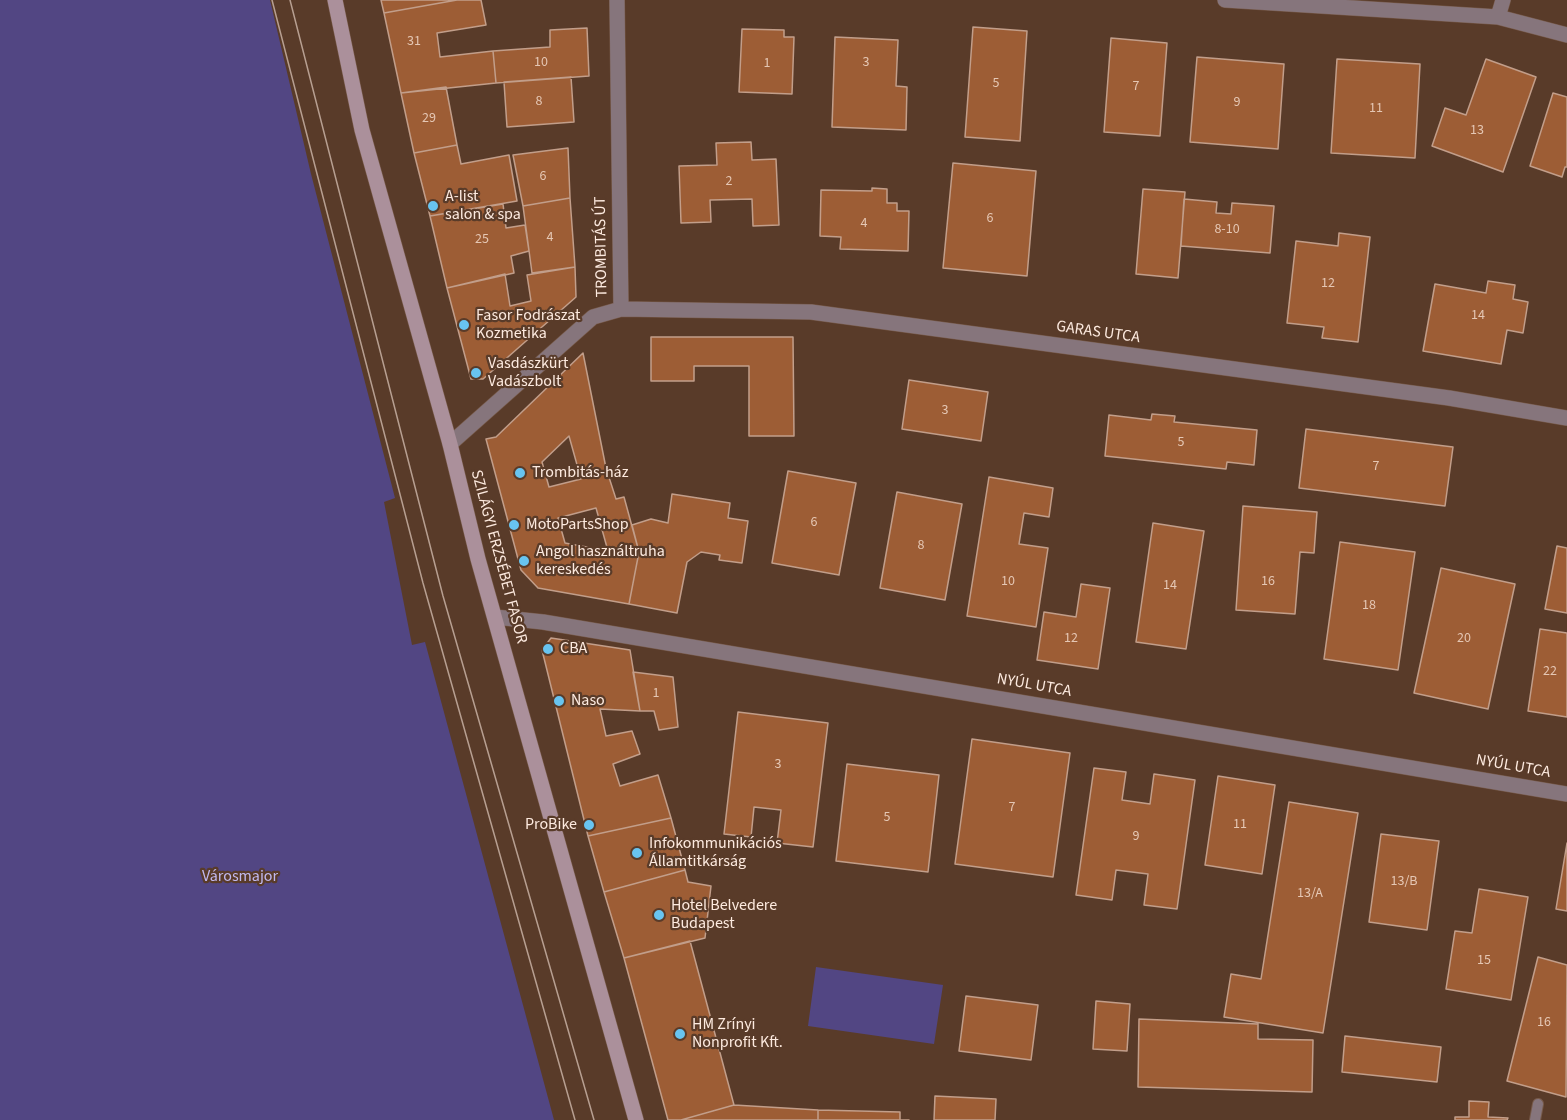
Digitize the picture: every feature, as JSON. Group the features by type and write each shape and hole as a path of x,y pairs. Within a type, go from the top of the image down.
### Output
{"main road":[{"name":"SZILÁGYI ERZSÉBET FASOR","path":"335,0 362,130 636,1120"}],"street":[{"name":"TROMBITÁS ÚT","path":"450,444 593,317 621,309 617,0"},
{"path":"1225,0 1498,17 1567,35"},
{"path":"1498,17 1503,0"},
{"name":"GARAS UTCA","path":"621,309 811,312 1449,398 1567,418"},
{"name":"NYÚL UTCA","path":"495,617 543,622 1567,794"}],"lane":[{"path":"1535,1120 1538,1104"}],"green space":[{"name":"Városmajor","path":"0,0 270,0 311,174 395,498 384,502 412,645 425,642 554,1120 0,1120"},
{"path":"816,967 943,985 934,1044 808,1026"}],"building":[{"path":"381,0 457,0 384,13"},
{"path":"457,0 481,0 486,25 437,33 440,57 493,51 496,83 401,93 384,13"},
{"path":"973,27 1027,31 1020,141 965,137"},
{"path":"587,28 589,76 496,83 493,51 550,47 550,30"},
{"path":"742,29 784,30 784,37 794,37 792,94 739,92"},
{"path":"835,37 898,40 896,86 907,87 906,130 832,127"},
{"path":"1111,38 1167,43 1160,136 1104,132"},
{"path":"1197,57 1284,64 1278,149 1190,142"},
{"path":"1337,59 1420,64 1415,158 1331,153"},
{"path":"1486,59 1536,77 1503,172 1432,146 1445,108 1466,115"},
{"path":"571,77 574,122 507,127 504,82"},
{"path":"446,87 457,145 414,153 401,93"},
{"path":"1553,93 1567,97 1567,167 1562,177 1530,166"},
{"path":"751,142 752,160 776,159 779,225 753,226 752,199 710,200 711,222 681,223 679,166 717,165 716,143"},
{"path":"457,145 461,164 509,155 517,201 430,216 414,153"},
{"path":"568,148 570,198 523,206 513,155"},
{"path":"953,163 1036,171 1027,276 943,268"},
{"path":"872,188 887,189 887,203 897,203 897,211 909,211 908,251 840,249 841,237 820,236 821,190 872,191"},
{"path":"1143,189 1185,192 1178,278 1136,274"},
{"path":"570,198 575,267 532,273 523,206"},
{"path":"1184,199 1217,202 1216,213 1231,214 1232,203 1274,206 1270,253 1181,246"},
{"path":"503,204 506,228 525,225 529,251 511,256 514,273 447,288 430,216"},
{"path":"1339,233 1370,237 1358,342 1322,338 1324,327 1287,323 1296,241 1338,246"},
{"path":"575,267 576,297 483,379 471,379 447,288 505,274 510,306 531,301 527,275"},
{"path":"1488,281 1515,285 1513,299 1528,302 1523,333 1507,330 1501,364 1423,351 1435,284 1486,293"},
{"path":"651,337 793,337 794,436 749,436 749,366 694,366 694,381 651,381"},
{"name":"Trombitás-ház","path":"583,353 606,468 616,499 624,497 639,552 629,604 538,588 521,570 486,439 496,437","holes":["569,436 581,479 549,487 542,462","596,508 608,551 565,543 558,518"]},
{"path":"909,380 988,392 981,441 902,429"},
{"path":"1152,414 1175,416 1174,422 1257,430 1254,465 1227,462 1226,469 1105,456 1109,415 1151,420"},
{"path":"1306,429 1453,447 1445,506 1299,488"},
{"path":"788,471 856,483 839,575 772,563"},
{"path":"989,477 1053,488 1049,517 1024,513 1019,544 1048,548 1036,627 967,616"},
{"path":"897,492 962,504 945,600 880,588"},
{"path":"672,494 730,503 728,518 748,521 742,563 719,560 720,555 701,552 687,562 677,613 629,604 639,552 632,525 651,519 668,523"},
{"path":"1243,506 1317,512 1314,553 1300,552 1295,614 1236,610"},
{"path":"1153,523 1204,531 1186,649 1136,642"},
{"path":"1340,542 1415,552 1398,670 1324,659"},
{"path":"1557,546 1567,548 1567,613 1545,609"},
{"path":"1441,568 1515,584 1488,709 1414,693"},
{"path":"1081,584 1110,588 1098,669 1037,660 1044,612 1076,617"},
{"path":"1540,629 1567,633 1567,717 1528,711"},
{"path":"551,638 630,650 640,711 600,709 606,736 632,731 640,754 613,764 620,786 658,775 671,818 588,836 542,650"},
{"path":"633,672 673,677 678,727 659,730 654,711 640,711"},
{"path":"738,712 828,723 813,847 777,843 781,810 754,807 751,837 724,834"},
{"path":"972,739 1070,753 1053,877 955,864"},
{"path":"847,764 939,775 928,872 836,861"},
{"path":"1094,768 1126,772 1122,800 1150,804 1154,774 1195,780 1177,909 1144,905 1148,874 1116,870 1112,900 1076,895"},
{"path":"1218,776 1275,785 1262,874 1205,865"},
{"path":"1289,802 1358,813 1323,1033 1224,1017 1231,974 1261,979"},
{"name":"Infokommunikációs Államtitkárság","path":"671,818 685,870 604,892 588,836"},
{"path":"1381,834 1439,841 1427,930 1369,922"},
{"path":"1567,843 1567,911 1556,909"},
{"name":"Hotel Belvedere Budapest","path":"685,870 688,882 711,886 705,938 624,958 604,892"},
{"path":"1479,889 1528,897 1511,1000 1446,989 1455,931 1472,933"},
{"name":"HM Zrínyi Nonprofit Kft.","path":"690,941 734,1105 681,1120 668,1120 624,958"},
{"path":"1538,957 1567,965 1566,1097 1507,1081"},
{"path":"966,996 1038,1005 1031,1060 959,1051"},
{"path":"1096,1001 1130,1004 1127,1051 1093,1049"},
{"path":"1139,1019 1258,1024 1258,1039 1313,1040 1312,1092 1138,1087"},
{"path":"1345,1036 1441,1047 1437,1082 1342,1072"},
{"path":"935,1096 996,1099 995,1120 934,1120"},
{"path":"1469,1101 1489,1102 1488,1117 1508,1118 1507,1120 1455,1120 1455,1117 1469,1117"},
{"path":"734,1105 818,1110 818,1120 681,1120"},
{"path":"818,1110 900,1112 900,1120 818,1120"}],"tram line":[{"path":"272,0 423,583 575,1120"},
{"path":"290,0 443,596 594,1120"}],"place":[{"name":"A-list salon & spa","path":"433,206"},
{"name":"Fasor Fodrászat Kozmetika","path":"464,325"},
{"name":"Vasdászkürt Vadászbolt","path":"476,373"},
{"name":"Trombitás-ház","path":"520,473"},
{"name":"MotoPartsShop","path":"514,525"},
{"name":"Angol használtruha kereskedés","path":"524,561"},
{"name":"CBA","path":"548,649"},
{"name":"Naso","path":"559,701"},
{"name":"ProBike","path":"589,825"},
{"name":"Infokommunikációs Államtitkárság","path":"637,853"},
{"name":"Hotel Belvedere Budapest","path":"659,915"},
{"name":"HM Zrínyi Nonprofit Kft.","path":"680,1034"}]}
